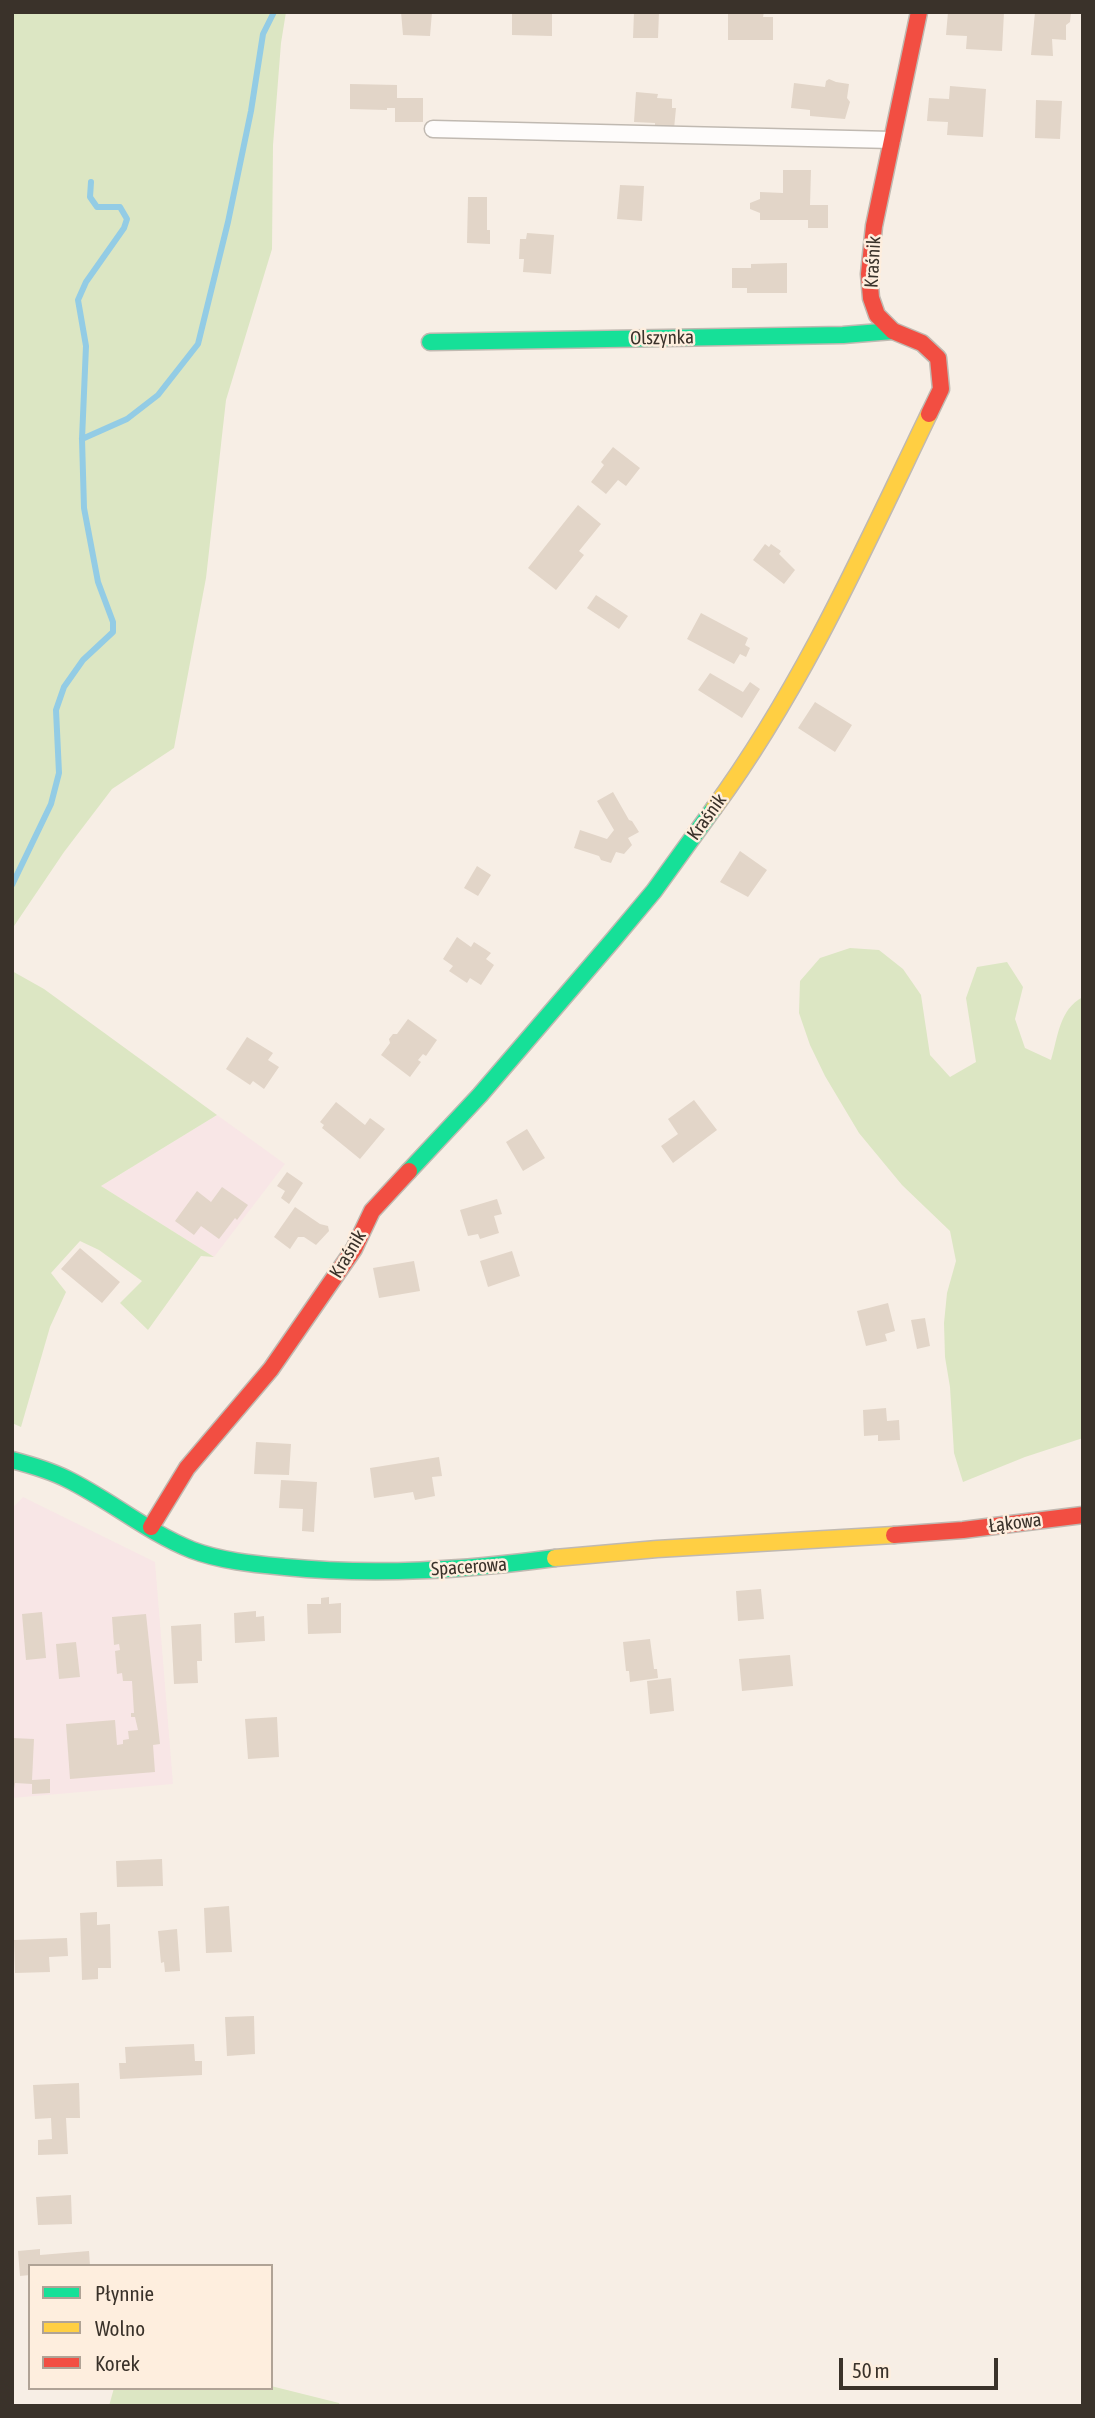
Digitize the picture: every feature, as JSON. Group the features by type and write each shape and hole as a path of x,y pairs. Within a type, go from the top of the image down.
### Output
{"street":[{"name":"Kraśnik","path":"150,1527 187,1468 271,1368 354,1249 372,1212 480,1095 654,891 771,726 822,635 941,389 938,358 922,343 893,331 877,315 871,298 869,274 874,226 919,12"},
{"path":"433,129 892,140"},
{"name":"Olszynka","path":"430,342 829,336 893,331"},
{"name":"Spacerowa","path":"12,1460 52,1470 188,1547 218,1557 357,1572 444,1570 650,1549 948,1531"},
{"name":"Łąkowa","path":"948,1531 1083,1515"}],"shaded area":[{"path":"217,1115 285,1164 214,1257 101,1186"},
{"path":"23,1497 155,1562 173,1784 12,1798 12,1508"}],"green space":[{"path":"12,12 286,12 273,145 272,249 226,400 206,578 174,748 112,789 64,852 12,929"},
{"path":"850,948 879,950 903,969 921,995 930,1055 950,1077 976,1062 966,998 977,967 1007,962 1023,987 1015,1019 1025,1048 1051,1060 1064,1016 1075,1002 1083,997 1083,1438 1025,1457 963,1482 954,1453 950,1387 945,1357 947,1293 956,1261 950,1231 902,1185 859,1133 825,1076 799,1013 800,981 820,958"},
{"path":"12,971 44,989 217,1115 101,1186 214,1257 201,1256 148,1330 120,1303 142,1281 99,1250 80,1241 51,1273 66,1292 50,1327 21,1427 12,1423"},
{"path":"273,2386 339,2403 340,2406 109,2406 113,2390 273,2390"}],"building":[{"path":"401,12 432,12 430,36 403,35"},
{"path":"512,12 552,12 552,36 512,35"},
{"path":"634,12 659,12 658,38 633,38"},
{"path":"728,12 764,12 763,17 773,17 773,40 728,40"},
{"path":"948,12 1004,12 1002,51 966,49 967,36 946,35"},
{"path":"1035,12 1071,12 1070,22 1066,25 1066,40 1052,39 1053,56 1031,55"},
{"path":"829,79 849,84 847,98 850,102 845,119 810,116 810,110 791,108 794,83 825,87"},
{"path":"350,84 397,85 397,98 423,98 423,122 395,122 395,108 350,109"},
{"path":"950,86 986,89 983,137 947,135 948,122 927,121 929,98 949,99"},
{"path":"636,92 658,94 657,98 672,99 672,108 676,108 674,129 655,128 655,123 634,122"},
{"path":"1036,100 1062,101 1060,139 1035,138"},
{"path":"783,170 811,170 810,205 828,205 828,228 808,228 808,220 760,220 760,213 750,209 750,203 760,199 760,192 783,193"},
{"path":"620,185 644,186 642,221 617,219"},
{"path":"468,197 487,197 487,230 490,230 490,244 467,243"},
{"path":"527,233 554,235 551,274 523,272 524,259 519,259 520,239 526,239"},
{"path":"787,263 787,293 747,293 747,288 732,288 732,268 751,268 751,264"},
{"path":"613,447 640,468 626,486 618,480 606,494 591,482 604,465 601,462"},
{"path":"578,505 601,524 579,551 584,555 556,590 528,568"},
{"path":"765,544 769,547 771,544 781,551 779,554 795,570 784,584 753,560"},
{"path":"596,595 628,616 619,629 587,608"},
{"path":"701,613 748,638 745,645 750,648 746,657 740,654 734,664 687,639"},
{"path":"710,673 743,692 750,682 760,689 742,718 698,690"},
{"path":"815,702 852,725 835,752 798,728"},
{"path":"613,792 639,832 628,838 632,845 624,854 616,852 611,863 574,848 580,830 607,839 614,830 597,801"},
{"path":"740,851 767,870 748,897 720,882"},
{"path":"477,866 491,875 478,896 464,888"},
{"path":"457,937 471,947 474,942 491,953 486,959 494,965 481,985 470,978 467,983 449,971 453,966 443,959"},
{"path":"408,1019 437,1040 426,1056 423,1054 418,1060 421,1062 410,1077 381,1055 390,1043 389,1039 393,1034 397,1034"},
{"path":"247,1037 273,1053 268,1060 279,1067 264,1089 253,1081 250,1085 226,1069"},
{"path":"694,1100 717,1130 673,1163 661,1146 678,1134 668,1119"},
{"path":"336,1102 365,1125 370,1118 385,1129 360,1159 322,1128 324,1125 320,1122"},
{"path":"527,1129 545,1158 523,1171 506,1142"},
{"path":"287,1172 303,1183 289,1204 281,1198 285,1191 277,1186"},
{"path":"222,1187 248,1205 219,1239 201,1226 194,1235 175,1221 197,1191 211,1202"},
{"path":"497,1199 502,1214 494,1216 499,1233 480,1239 478,1234 468,1236 460,1210"},
{"path":"295,1207 320,1224 328,1226 329,1231 316,1245 304,1237 298,1237 290,1249 274,1237"},
{"path":"80,1248 120,1282 102,1303 61,1269"},
{"path":"512,1251 520,1276 488,1287 480,1261"},
{"path":"414,1261 420,1291 379,1298 373,1268"},
{"path":"888,1303 895,1331 885,1334 887,1341 866,1346 857,1311"},
{"path":"925,1318 930,1346 917,1349 911,1320"},
{"path":"886,1408 887,1421 899,1420 900,1440 878,1441 878,1435 864,1436 863,1410"},
{"path":"256,1442 291,1444 289,1475 254,1474"},
{"path":"439,1457 442,1476 432,1477 435,1496 415,1500 413,1492 374,1498 370,1468"},
{"path":"281,1480 317,1482 314,1532 302,1531 303,1509 279,1508"},
{"path":"761,1589 764,1619 738,1621 736,1591"},
{"path":"329,1597 329,1604 341,1603 341,1633 308,1634 307,1604 321,1604 321,1598"},
{"path":"256,1611 256,1617 264,1616 265,1641 235,1643 234,1613"},
{"path":"42,1612 46,1658 26,1660 22,1614"},
{"path":"146,1614 160,1744 153,1745 155,1772 70,1779 66,1724 115,1720 117,1745 129,1739 128,1731 138,1730 135,1717 131,1717 131,1713 134,1713 132,1681 123,1681 122,1673 117,1674 115,1651 120,1650 119,1644 114,1645 112,1617"},
{"path":"201,1624 202,1661 197,1661 198,1683 174,1684 171,1626"},
{"path":"650,1639 654,1669 657,1669 658,1678 630,1682 623,1642"},
{"path":"76,1642 80,1677 59,1679 56,1644"},
{"path":"790,1655 793,1686 742,1691 739,1659"},
{"path":"671,1678 674,1711 650,1714 647,1681"},
{"path":"277,1717 279,1757 248,1759 245,1719"},
{"path":"12,1738 34,1739 32,1780 50,1779 50,1793 32,1794 32,1784 15,1783 14,1789 12,1788"},
{"path":"162,1859 163,1886 117,1887 116,1861"},
{"path":"229,1906 232,1952 206,1953 204,1908"},
{"path":"97,1912 97,1925 110,1924 111,1968 98,1968 98,1979 82,1980 80,1913"},
{"path":"177,1929 180,1971 165,1972 164,1962 161,1963 158,1931"},
{"path":"67,1938 68,1956 49,1957 50,1972 15,1973 14,1940"},
{"path":"254,2016 255,2054 227,2056 225,2017"},
{"path":"194,2044 195,2061 202,2061 202,2075 120,2079 119,2063 126,2063 125,2047"},
{"path":"79,2083 80,2118 66,2118 68,2154 38,2155 38,2140 52,2139 51,2118 35,2119 33,2085"},
{"path":"71,2195 72,2224 38,2225 36,2197"},
{"path":"40,2249 40,2255 89,2251 90,2264 28,2264 28,2275 20,2276 18,2251"}],"waterway":[{"path":"82,439 127,419 158,395 198,344 228,222 251,111 263,34 274,12"},
{"path":"12,885 51,804 59,773 56,710 64,687 83,660 113,632 113,622 98,582 84,508 82,439 86,346 78,300 86,282 124,228 127,219 120,207 97,207 90,197 91,182"}],"traffic: fast":[{"path":"430,342 843,335 893,331"},
{"path":"409,1171 480,1095 613,940 654,891 714,808"},
{"path":"12,1460 67,1479 175,1543 203,1554 226,1559 319,1570 387,1571 488,1566 555,1558"}],"traffic: slow":[{"path":"714,808 746,762 804,665 856,566 929,414"},
{"path":"555,1558 894,1535"}],"traffic: jam":[{"path":"919,12 874,226 869,274 871,298 877,315 893,331 922,343 938,358 941,389 929,414"},
{"path":"151,1527 187,1468 271,1369 354,1249 372,1211 409,1171"},
{"path":"894,1535 963,1530 1083,1515"}]}
